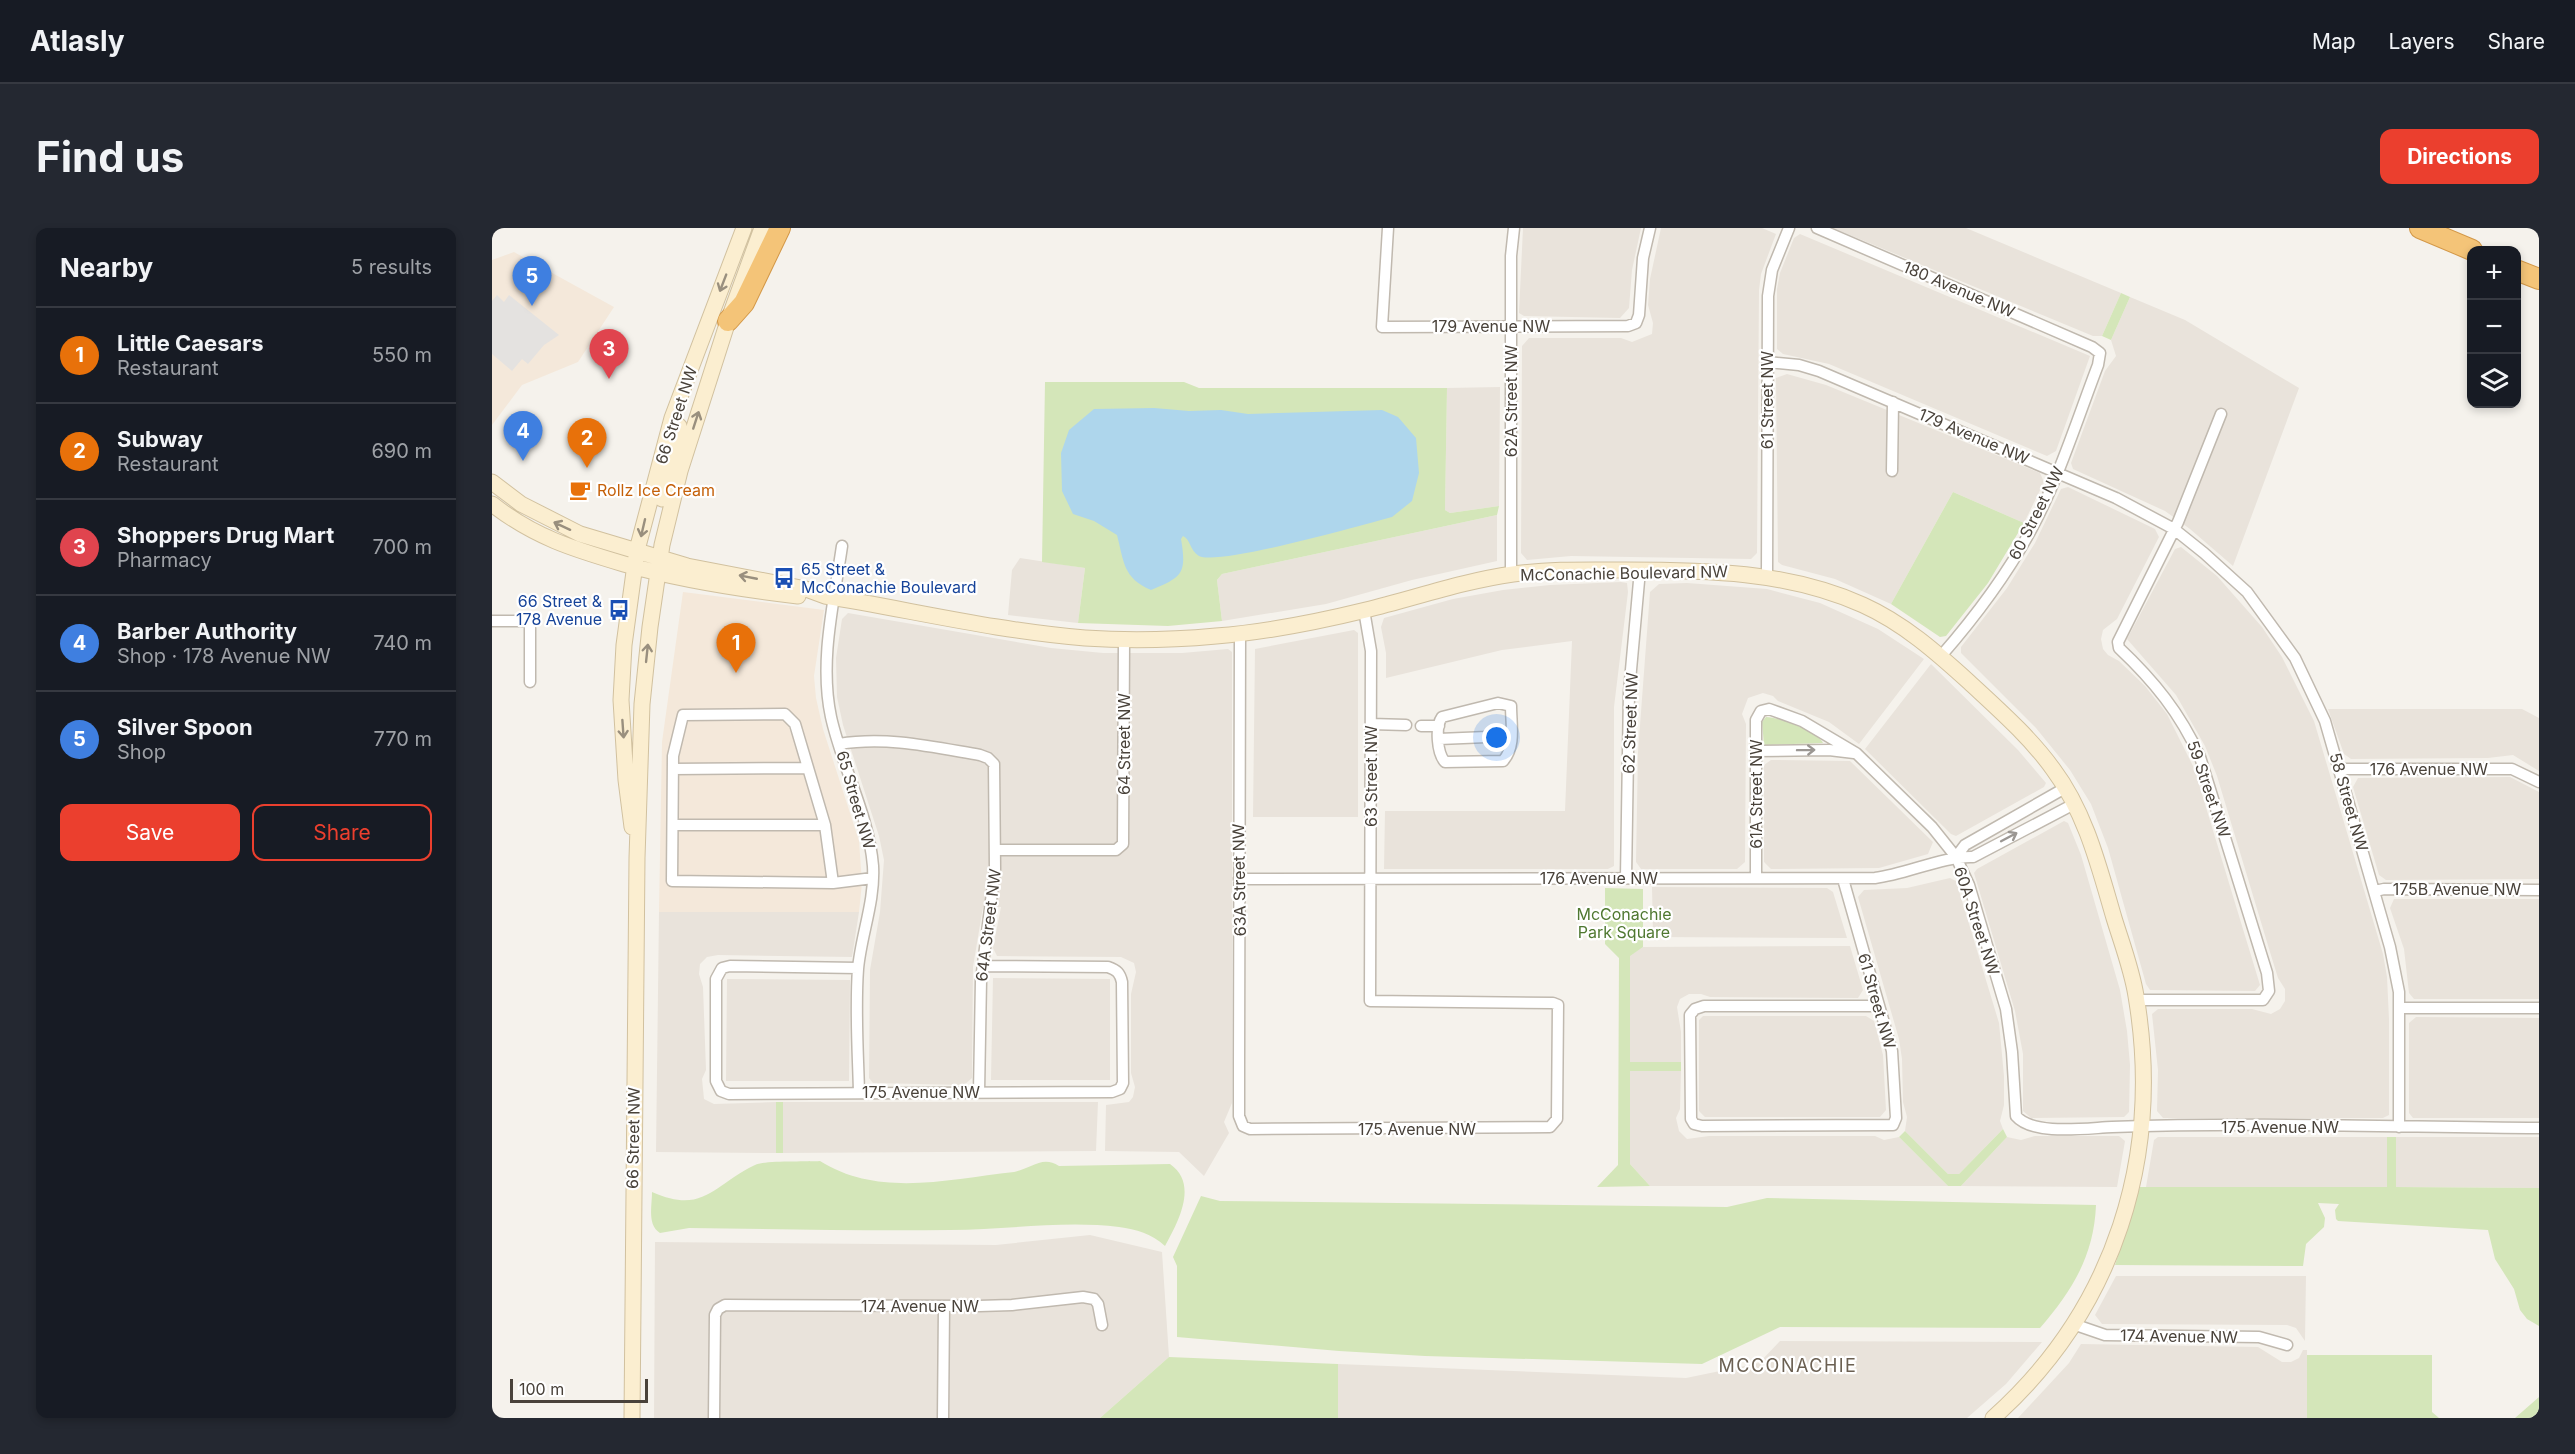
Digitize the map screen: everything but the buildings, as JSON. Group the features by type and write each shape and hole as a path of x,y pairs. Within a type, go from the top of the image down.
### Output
{"highway":[{"path":"728,321 744,303 780,228"},
{"path":"2420,228 2467,248"},
{"path":"2521,272 2539,279"}],"street":[{"name":"66 Street NW","path":"632,1418 637,858 646,661 647,562 665,440 744,228"},
{"name":"66 Street NW","path":"637,858 626,780 621,700 624,645 647,562 680,471 728,321 762,228"},
{"name":"179 Avenue NW","path":"1388,228 1382,327 1628,326 1636,323 1639,315 1642,258 1650,228"},
{"name":"62A Street NW","path":"1511,574 1511,326 1514,228"},
{"name":"61 Street NW","path":"1767,576 1769,283 1789,228"},
{"name":"180 Avenue NW","path":"1817,228 2092,347 2100,353"},
{"name":"60 Street NW","path":"1941,656 1966,628 2014,560 2032,529 2058,471 2098,365 2100,353"},
{"name":"179 Avenue NW","path":"1768,362 1799,365 1893,402 2058,471 2174,529"},
{"path":"1892,471 1893,402"},
{"name":"59 Street NW","path":"2136,1000 2263,1000 2268,996 2270,990 2200,757 2172,705 2149,676 2119,648 2118,642 2174,529 2221,414"},
{"path":"492,482 521,504 560,525 647,562"},
{"path":"492,504 527,529 551,541 647,562"},
{"name":"58 Street NW","path":"2174,529 2247,592 2295,658 2325,721 2398,975 2399,1127"},
{"name":"65 Street NW","path":"842,546 830,597 827,691 832,720 870,844 873,879 858,968 859,1092"},
{"name":"McConachie Boulevard NW","path":"647,562 687,566 806,589 830,597 1050,634 1124,640 1178,639 1304,624 1463,584 1539,571 1708,570 1767,576 1804,584 1860,604 1907,630 1941,656 2024,736 2051,766 2066,788 2091,841 2136,1000 2143,1050 2142,1126 2133,1183 2118,1234 2104,1268 2073,1324 2054,1350 1992,1418"},
{"name":"62 Street NW","path":"1626,878 1629,692 1640,570"},
{"name":"63 Street NW","path":"1364,610 1371,651 1370,1001 1553,1003 1558,1005 1557,1119 1555,1123"},
{"path":"492,621 530,621 530,682"},
{"name":"63A Street NW","path":"1240,633 1239,1111 1243,1126"},
{"name":"64 Street NW","path":"996,850 1112,850 1120,847 1124,838 1124,640"},
{"path":"1505,704 1511,706 1511,736 1511,747 1503,761 1445,762 1439,753 1439,721 1446,714 1505,704"},
{"name":"60A Street NW","path":"1761,711 1768,710 1802,721 1841,742 1856,753 1932,827 1956,856 1969,885 2006,1009 2012,1052 2014,1104 2016,1116 2023,1122"},
{"name":"61A Street NW","path":"1756,878 1756,720 1761,711"},
{"path":"833,883 825,825 795,724 785,714 683,715 673,756 672,881 833,883 873,879"},
{"path":"1371,724 1406,725"},
{"path":"1421,726 1439,726"},
{"path":"1439,739 1511,736"},
{"name":"64A Street NW","path":"839,744 871,740 898,741 980,755 992,760 996,769 996,850 993,898 983,966 979,1092"},
{"path":"1756,751 1829,750 1856,753"},
{"path":"673,769 808,768"},
{"name":"176 Avenue NW","path":"2340,771 2346,769 2517,771 2539,782"},
{"name":"176 Avenue NW","path":"1956,856 1965,845 2066,788"},
{"name":"176 Avenue NW","path":"1239,879 1843,879 1895,875 1956,856 1974,857 2074,804"},
{"path":"673,825 825,825"},
{"name":"61 Street NW","path":"1843,879 1879,1006 1894,1068 1896,1118 1893,1125 1702,1126 1694,1124 1690,1119 1690,1015 1695,1009 1704,1006 1879,1006"},
{"name":"175B Avenue NW","path":"2375,891 2384,889 2539,890"},
{"name":"175 Avenue NW","path":"858,968 730,966 722,968 716,980 716,1081 722,1091 729,1094 1112,1092 1120,1089 1123,1083 1122,982 1120,974 1115,969 1108,967 983,966"},
{"path":"2399,1008 2539,1008"},
{"name":"175 Avenue NW","path":"2023,1122 2037,1128 2142,1126 2539,1128"},
{"name":"175 Avenue NW","path":"1243,1126 1250,1129 1543,1128 1555,1123"},
{"name":"174 Avenue NW","path":"714,1418 714,1323 718,1309 734,1304 1012,1305 1083,1297 1094,1299 1098,1304 1102,1325"},
{"path":"943,1418 944,1306"},
{"name":"174 Avenue NW","path":"2073,1324 2105,1335 2259,1337 2287,1345"}],"shaded area":[{"path":"1523,228 1641,228 1632,270 1629,308 1620,318 1524,316 1519,313"},
{"path":"1661,228 1762,228 1776,234 1761,274 1759,290 1757,553 1751,559 1571,556 1527,560 1521,553 1522,346 1529,338 1621,338 1632,342 1652,334 1653,323 1648,305 1650,279"},
{"path":"1833,228 1966,228 2121,293 2102,336 2093,336"},
{"path":"1800,234 2090,356 2056,451 2047,456 1829,364 1783,354 1777,349 1777,289 1780,273 1794,238"},
{"path":"514,252 614,307 578,362 522,385 492,425 492,260"},
{"path":"497,295 504,302 509,295 559,335 544,345 528,364 522,359 512,371 492,354 492,301"},
{"path":"2130,297 2185,320 2299,388 2233,566 2165,511 2073,469 2071,463 2105,371 2116,356 2111,340"},
{"path":"1787,374 1826,385 2040,473 2044,482 2024,523 1953,492 1891,604 1835,579 1782,565 1778,562 1776,378"},
{"path":"1500,387 1499,506 1450,513 1445,510 1447,388"},
{"path":"2068,487 2155,529 2159,537 2117,619 2103,630 2101,639 2103,649 2145,686 2167,714 2194,768 2260,985 2255,991 2150,990 2146,984 2108,848 2091,804 2070,770 2036,728 1961,653 1961,647 2007,588 2035,543 2061,489"},
{"path":"1497,515 1497,561 1412,580 1326,604 1222,621 1217,580 1222,574"},
{"path":"2181,547 2217,576 2262,627 2282,657 2314,721 2383,954 2387,977 2389,1115 2383,1118 2163,1118 2157,1111 2158,1070 2152,1014 2158,1009 2252,1009 2271,1014 2280,1009 2285,1001 2285,989 2278,978 2217,776 2205,746 2176,695 2127,639 2175,549"},
{"path":"1020,558 1085,568 1078,623 1008,615 1012,570"},
{"path":"1627,583 1628,592 1614,707 1614,866 1608,869 1384,869 1385,811 1565,811 1572,641 1502,650 1386,678 1386,653 1381,627 1384,618 1453,599 1503,590 1550,585"},
{"path":"1687,583 1767,589 1820,603 1878,629 1924,659 1859,744 1829,722 1778,701 1773,696 1763,693 1748,698 1742,714 1746,724 1745,862 1737,869 1641,869 1636,862 1638,752 1650,592 1659,584"},
{"path":"683,592 824,610 814,676 816,698 823,729 859,841 862,883 859,912 659,912 662,742"},
{"path":"848,613 1051,648 1103,653 1182,653 1228,649 1232,652 1232,1103 1224,1122 1229,1133 1204,1176 1179,1152 1105,1151 1106,1105 1129,1102 1133,1097 1135,1087 1131,1073 1131,994 1136,972 1134,963 1121,957 997,956 993,948 1001,907 983,907 973,967 972,1078 964,1085 873,1083 869,1078 870,970 880,912 884,860 879,836 843,725 837,697 836,658 842,619"},
{"path":"1354,630 1358,633 1358,817 1253,817 1255,649"},
{"path":"1931,664 2018,750 2046,783 2044,787 1956,836 1951,834 1865,749"},
{"path":"2328,709 2522,709 2539,718 2539,771 2513,755 2488,758 2351,759 2344,754"},
{"path":"1771,760 1850,761 1933,842 1928,854 1879,868 1771,869 1764,862 1764,765"},
{"path":"2510,777 2539,792 2539,879 2386,880 2379,875 2353,787 2358,778"},
{"path":"2064,821 2068,823 2081,855 2120,990 2130,1065 2129,1112 2124,1117 2031,1118 2023,1111 2023,1054 2015,1011 1974,873 1977,869"},
{"path":"1950,878 1956,881 1999,1023 2004,1076 2004,1105 2000,1121 2003,1129 1959,1174 1948,1174 1905,1131 1907,1117 1903,1102 1899,1039 1858,897 1864,890 1907,888"},
{"path":"1652,887 1827,888 1833,892 1847,938 1656,937 1653,933"},
{"path":"2394,899 2539,899 2539,999 2414,999 2409,993 2404,949 2390,908"},
{"path":"659,912 859,912 852,957 718,955 707,957 700,964 706,1070 702,1079 704,1099 714,1104 776,1102 776,1153 656,1152"},
{"path":"1850,946 1863,990 1858,998 1710,997 1689,994 1680,999 1677,1007 1681,1032 1681,1062 1630,1062 1630,955 1643,947"},
{"path":"993,978 1110,979 1110,1080 991,1080"},
{"path":"727,979 850,980 849,1081 726,1081"},
{"path":"1703,1016 1866,1016 1874,1021 1883,1055 1886,1110 1880,1117 1705,1117 1699,1111 1699,1020"},
{"path":"2416,1017 2539,1018 2539,1118 2413,1118 2409,1113 2409,1023"},
{"path":"1630,1071 1681,1071 1680,1109 1676,1118 1679,1131 1687,1139 1709,1136 1875,1136 1884,1140 1899,1137 1948,1186 1650,1186 1630,1164"},
{"path":"783,1102 1098,1102 1096,1151 783,1153"},
{"path":"2035,1136 2119,1136 2125,1141 2117,1187 1961,1186 2007,1137 2021,1140"},
{"path":"2158,1137 2387,1137 2388,1187 2146,1187 2154,1140"},
{"path":"2396,1137 2539,1137 2539,1188 2396,1187"},
{"path":"1090,1235 1162,1252 1169,1357 1100,1418 654,1418 655,1242 996,1245"},
{"path":"2116,1276 2306,1276 2305,1341 2296,1328 2287,1325 2102,1324 2095,1315"},
{"path":"1780,1341 2042,1342 2006,1384 1967,1418 1338,1418 1338,1364 1686,1378 1759,1363"},
{"path":"2081,1344 2258,1347 2282,1362 2291,1362 2299,1358 2303,1350 2307,1350 2307,1418 2018,1418 2069,1363"}],"green space":[{"path":"2121,293 2130,297 2111,340 2102,336"},
{"path":"1045,382 1184,382 1199,388 1447,388 1445,510 1450,513 1499,506 1497,515 1222,574 1217,580 1222,621 1168,626 1078,623 1085,568 1042,562"},
{"path":"1953,492 2024,523 1988,583 1946,636 1940,637 1891,604"},
{"path":"1766,717 1798,726 1814,734 1823,743 1764,745 1762,722"},
{"name":"McConachie Park Square","path":"1605,888 1643,889 1643,947 1630,956 1630,1062 1681,1062 1681,1071 1630,1071 1630,1164 1650,1186 1597,1187 1618,1165 1619,958 1605,944"},
{"path":"776,1102 783,1102 783,1153 776,1153"},
{"path":"2003,1129 2007,1137 1961,1186 1948,1186 1899,1137 1905,1131 1948,1174 1959,1174"},
{"path":"2387,1137 2396,1137 2396,1187 2539,1188 2539,1326 2527,1319 2520,1310 2514,1289 2495,1259 2488,1230 2338,1221 2335,1210 2339,1204 2318,1203 2325,1218 2324,1227 2306,1244 2303,1266 2115,1265 2140,1187 2387,1187"},
{"path":"820,1161 843,1172 890,1183 940,1181 1014,1172 1042,1162 1059,1166 1170,1164 1179,1172 1185,1192 1180,1215 1165,1246 1155,1238 1138,1231 1098,1225 971,1230 689,1228 660,1233 653,1225 652,1192 670,1198 696,1199 707,1195 760,1163"},
{"path":"1201,1196 1220,1201 1727,1207 1767,1198 2096,1205 2091,1241 2086,1257 2062,1300 2040,1328 1780,1327 1702,1364 1425,1356 1177,1337 1177,1266 1173,1257"},
{"path":"2307,1355 2432,1355 2432,1412 2439,1418 2307,1418"},
{"path":"1169,1357 1338,1364 1338,1418 1100,1418"},
{"path":"2539,1397 2539,1418 2515,1418"}],"water":[{"path":"1154,408 1189,411 1221,410 1248,414 1382,410 1398,417 1416,438 1419,473 1412,501 1392,517 1292,543 1233,555 1212,558 1199,556 1183,536 1181,539 1183,560 1180,573 1170,581 1151,590 1135,580 1126,568 1117,535 1094,521 1073,514 1062,491 1061,453 1069,430 1094,409"}],"place":[{"name":"Silver Spoon","path":"532,306"},
{"name":"Shoppers Drug Mart","path":"609,379"},
{"name":"Barber Authority","path":"523,461"},
{"name":"Subway","path":"587,468"},
{"name":"Rollz Ice Cream","path":"580,490"},
{"name":"65 Street & McConachie Boulevard","path":"784,578"},
{"name":"66 Street & 178 Avenue","path":"619,610"},
{"name":"Little Caesars","path":"736,673"}],"district":[{"name":"MCCONACHIE","path":"1788,1365"}]}
